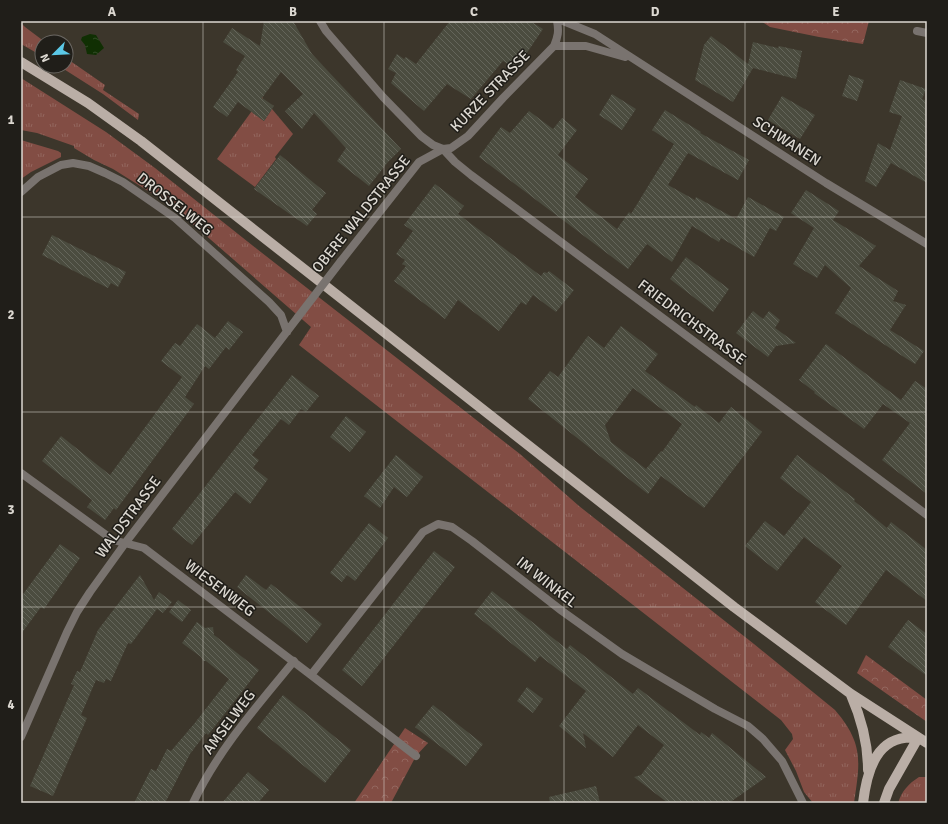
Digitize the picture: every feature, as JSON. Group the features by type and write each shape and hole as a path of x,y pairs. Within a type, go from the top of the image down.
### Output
{"main road":[{"path":"21,62 88,103 141,141 734,607 851,694 923,741"},
{"path":"851,694 865,733 868,753 868,774 863,803"},
{"path":"868,774 879,751 887,744 897,739 908,737 923,741"},
{"path":"884,803 889,788 923,741"}],"street":[{"path":"320,21 326,31 399,114 421,136 433,145 443,149"},
{"path":"554,46 558,38 559,29 556,21"},
{"name":"SCHWANEN","path":"563,21 596,34 826,183 927,244"},
{"path":"917,31 927,33"},
{"name":"KURZE STRASSE","path":"443,149 451,148 468,136 554,46"},
{"name":"SCHWANEN","path":"554,46 586,46 633,59"},
{"name":"OBERE WALDSTRASSE","path":"286,332 419,162 443,149"},
{"name":"FRIEDRICHSTRASSE","path":"443,149 455,162 471,175 927,515"},
{"name":"DROSSELWEG","path":"21,192 38,177 61,165 73,164 89,166 123,182 175,218 269,302 281,315 286,332"},
{"name":"WALDSTRASSE","path":"21,737 77,612 126,542 286,332"},
{"path":"21,473 112,540 126,542"},
{"name":"IM WINKEL","path":"311,675 423,532 438,524 452,527 602,641 715,709 748,726 763,739 782,761 788,771 796,792 803,803"},
{"name":"WIESENWEG","path":"126,542 144,548 294,661"},
{"path":"294,661 416,756"},
{"name":"AMSELWEG","path":"193,803 218,757 294,661"}],"green space":[{"path":"761,21 869,21 863,44 770,27"},
{"path":"21,23 34,34 34,51 21,44"},
{"path":"74,64 105,85 103,90 139,114 138,120 103,94 72,74 74,74"},
{"path":"21,78 106,132 155,168 520,454 579,506 835,710 851,733 858,754 858,776 854,803 813,803 804,792 796,771 785,750 793,739 792,734 781,720 299,345 311,327 172,206 113,169 74,148 74,146 37,133 21,130"},
{"path":"262,97 263,98 253,113 264,121 272,109 293,134 275,157 276,159 255,187 217,159"},
{"path":"21,140 58,151 61,153 61,157 31,172 21,179"},
{"path":"866,655 927,700 927,722 857,673"},
{"path":"405,728 428,743 416,756 391,803 354,803"},
{"path":"919,777 927,777 927,803 898,803 906,788"}],"water":[{"path":"90,34 96,35 104,48 96,55 87,54 85,45 81,40 82,37"}],"building":[{"path":"264,21 293,21 312,54 401,149 388,162 369,186 337,161 346,148 314,113 302,129 285,111 303,94 281,72 262,98 274,106 264,121 238,102 227,117 213,107 238,72 236,70 245,56 223,42 232,28 260,46"},
{"path":"450,21 530,21 543,29 516,69 503,61 471,99 447,84 424,111 391,83 396,73 388,69 397,54 404,59 406,57 416,64"},
{"path":"711,36 748,64 753,42 778,48 779,46 802,51 796,79 753,68 733,102 695,80 704,45"},
{"path":"849,75 864,80 857,101 842,96"},
{"path":"900,80 926,89 922,99 927,101 927,183 891,163 876,187 865,181 878,143 890,150 902,116 889,112"},
{"path":"612,94 636,109 622,130 599,115"},
{"path":"782,96 815,115 800,139 768,120"},
{"path":"665,110 701,132 700,133 749,160 738,180 688,153 668,185 695,200 696,197 736,219 748,197 784,217 776,231 770,228 754,257 721,238 719,242 692,226 672,262 647,244 628,269 479,157 501,127 510,133 529,111 553,129 562,118 577,130 558,155 588,179 575,197 617,229 629,212 631,214 674,144 652,130"},
{"path":"280,155 326,193 312,210 317,214 307,226 254,189"},
{"path":"435,184 464,206 458,214 541,276 544,272 547,273 549,271 574,290 556,312 533,295 526,305 521,302 499,331 458,300 445,319 394,281 406,266 402,264 405,260 396,254 413,231 404,225"},
{"path":"806,190 839,211 833,220 876,246 859,266 898,291 893,301 906,305 890,330 924,351 915,364 835,313 851,288 825,265 817,278 793,264 814,228 791,213"},
{"path":"52,235 126,272 118,287 111,283 108,288 42,255"},
{"path":"686,257 729,289 713,312 670,279"},
{"path":"753,311 763,319 769,311 780,320 775,328 796,343 776,346 768,357 736,333"},
{"path":"228,321 243,332 229,350 226,347 209,369 205,366 185,397 194,404 116,510 114,508 105,520 87,507 92,500 42,461 61,436 110,475 182,377 161,361 175,343 180,346 197,324 215,338"},
{"path":"621,326 658,354 645,371 695,407 696,405 719,423 731,407 762,432 704,508 661,476 648,494 528,399 550,371 558,377 588,336 604,348","holes":["633,388 682,424 662,452 661,451 646,469 611,442 605,425"]},
{"path":"826,344 901,400 915,381 927,389 927,494 882,460 910,423 883,404 864,429 814,393 815,392 799,380"},
{"path":"292,375 319,396 306,412 301,409 289,425 281,419 252,455 259,460 253,468 268,479 250,504 235,492 192,545 172,529"},
{"path":"346,416 366,432 350,452 330,437"},
{"path":"396,455 423,477 407,497 394,487 380,508 364,496"},
{"path":"797,455 855,499 854,501 887,528 891,522 927,550 927,601 886,570 846,625 815,602 842,566 804,537 777,571 745,546 765,521 784,536 811,502 780,478"},
{"path":"369,523 388,538 355,581 347,575 342,582 330,573"},
{"path":"60,544 80,558 44,609 41,607 21,634 21,597"},
{"path":"434,551 455,567 362,686 342,670"},
{"path":"140,575 154,600 159,592 172,602 163,613 157,609 131,644 128,643 111,681 106,679 104,683 96,680 81,715 87,718 53,796 30,786 74,685 71,684 77,671 80,672 98,630"},
{"path":"246,575 266,590 271,584 322,624 307,643 237,587"},
{"path":"492,591 567,649 570,645 633,694 638,688 700,735 701,732 709,738 712,733 766,777 729,803 668,803 634,777 641,775 664,745 638,725 613,757 583,733 586,748 559,726 586,691 540,656 535,662 474,614"},
{"path":"178,600 191,610 182,622 169,612"},
{"path":"908,620 927,634 927,676 888,647"},
{"path":"197,622 205,628 213,627 214,635 259,670 208,735 206,733 190,754 165,803 134,803 151,769 156,771 167,749 171,751 229,679 206,661 203,661 201,657 182,643"},
{"path":"527,687 543,699 533,713 517,701"},
{"path":"283,695 351,750 325,783 257,728"},
{"path":"433,705 483,744 466,766 415,727"},
{"path":"248,772 269,790 258,803 222,803"},
{"path":"596,786 600,803 550,803 549,797"}]}
